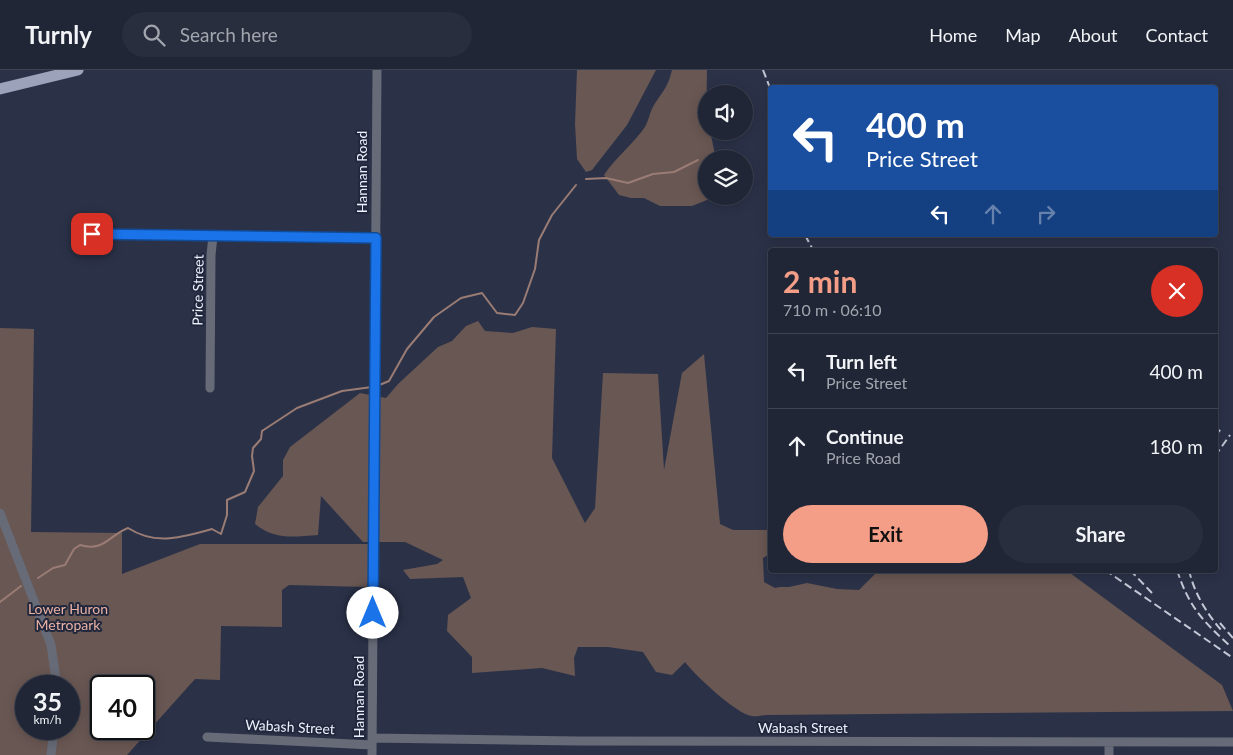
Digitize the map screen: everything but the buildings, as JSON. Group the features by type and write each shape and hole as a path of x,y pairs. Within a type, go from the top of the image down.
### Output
{"main road":[{"path":"0,89 78,70"}],"street":[{"name":"Hannan Road","path":"372,746 377,70"},
{"path":"92,234 213,236"},
{"name":"Price Street","path":"210,388 211,254 213,236 376,238"},
{"path":"0,513 51,645 55,675"},
{"name":"Wabash Street","path":"207,736 372,746 596,741 1233,742"},
{"path":"51,755 53,740"},
{"path":"1109,742 1109,755"}],"green space":[{"path":"577,70 656,70 627,125 592,170 586,172 577,159 575,124"},
{"path":"672,70 707,70 707,85 698,85 698,140 712,140 714,150 698,150 698,204 692,206 660,206 644,198 631,198 619,195 604,175 645,127 653,107 667,85"},
{"path":"478,321 485,331 513,333 532,327 556,329 552,458 585,523 595,508 603,373 658,374 664,470 682,373 704,354 720,524 733,530 768,530 768,555 763,558 764,582 775,588 807,583 837,589 859,590 876,573 1070,573 1222,685 1233,711 754,716 736,709 697,676 685,662 672,675 656,672 643,652 608,647 578,647 574,658 575,676 542,668 472,673 472,657 447,631 448,615 471,598 463,577 410,579 403,570 437,564 443,560 405,542 363,542 321,496 318,535 292,537 277,535 255,524 258,507 283,476 283,460 290,447 360,393 386,398 398,384 438,347 452,341 466,326"},
{"name":"Lower Huron Metropark","path":"0,328 34,329 31,532 122,533 122,574 200,544 368,544 368,587 289,585 282,590 282,627 221,626 220,680 195,679 155,724 155,675 90,675 90,740 140,740 127,755 0,755"}],"waterway":[{"path":"586,179 606,178 628,183 653,174 674,172 698,160"},
{"path":"377,386 389,381 407,349 434,317 461,298 482,293 497,313 515,315 523,303 535,269 539,240 552,215 576,185"},
{"path":"38,578 53,568 65,565 74,549 80,545 88,547 100,545 128,528 138,534 159,538 180,537 212,529 221,534 227,515 227,500 245,492 254,471 253,448 261,439 262,431 297,408 342,391 372,387"},
{"path":"0,602 21,586"}],"railway":[{"path":"763,70 769,85"},
{"path":"806,237 812,248"},
{"path":"1218,432 1221,429"},
{"path":"1218,452 1230,435"},
{"path":"1109,573 1233,658"},
{"path":"1133,573 1152,593"},
{"path":"1178,573 1186,594 1198,612 1230,646"},
{"path":"1190,573 1202,603 1222,631"},
{"path":"1220,623 1233,638"}],"route":[{"path":"92,234 376,238 373,613"}]}
